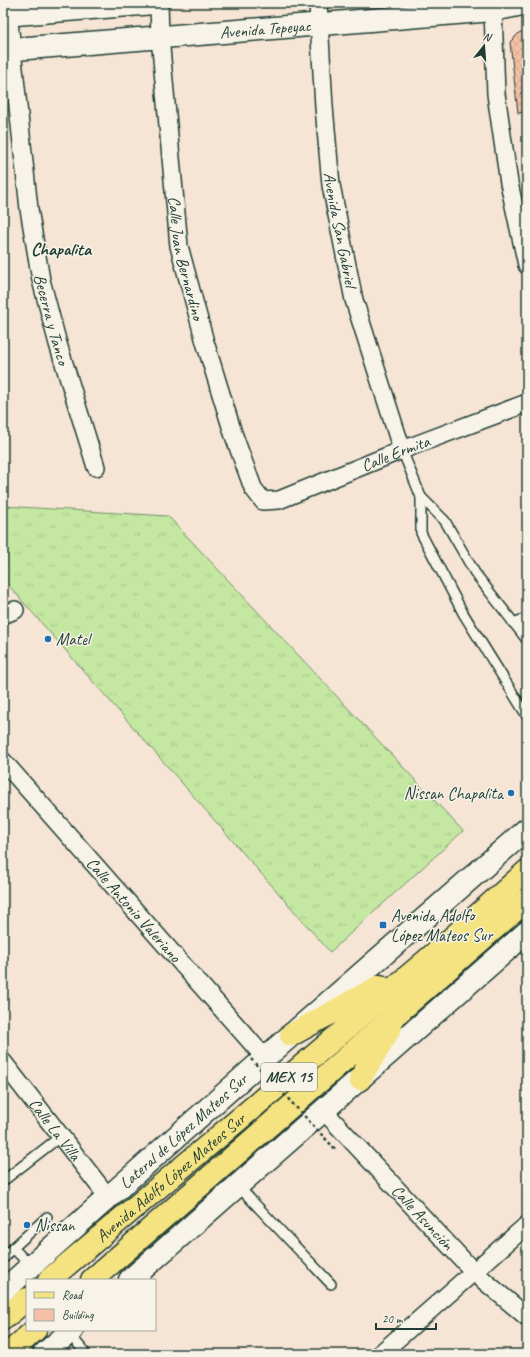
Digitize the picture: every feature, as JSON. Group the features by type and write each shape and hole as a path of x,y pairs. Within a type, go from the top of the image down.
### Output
{"main road":[{"path":"6,11 154,3"},
{"name":"Avenida Tepeyac","path":"7,50 493,10 527,4"},
{"name":"Lateral de López Mateos Sur","path":"3,1291 258,1059 291,1035 527,829"},
{"name":"Avenida Adolfo López Mateos Sur","path":"50,1279 433,955 527,871"},
{"name":"Avenida Adolfo López Mateos Sur","path":"93,1279 527,900"},
{"path":"131,1279 527,932"},
{"path":"291,1035 350,1004 433,955"},
{"path":"360,1079 400,1011"},
{"path":"3,1319 26,1299"},
{"path":"8,1354 34,1331"},
{"path":"44,1354 70,1331"}],"street":[{"name":"Calle Juan Bernardino","path":"159,3 160,37 179,246 205,342 233,433 253,488 263,501"},
{"name":"Avenida San Gabriel","path":"318,3 324,107 331,185 354,300 402,450"},
{"path":"493,10 496,94 509,183 527,265"},
{"name":"Becerra y Tanco","path":"6,11 7,50 29,209 42,280 58,344 96,467"},
{"name":"Calle Ermita","path":"263,501 279,500 402,450 527,403"},
{"name":"Calle Antonio Valeriano","path":"3,761 258,1059"},
{"name":"Calle La Villa","path":"3,1062 108,1197"},
{"name":"Calle Asunción","path":"324,1111 475,1272 527,1317"},
{"path":"380,1354 527,1225"}],"lane":[{"path":"402,450 421,497 421,533 463,613 527,716"},
{"path":"421,497 445,521 475,573 527,640"},
{"path":"513,623 527,618"},
{"path":"3,1181 61,1136"},
{"path":"238,1186 331,1284"},
{"path":"5,1257 47,1216"},
{"path":"13,1248 30,1266"},
{"path":"70,1331 86,1354"}],"path":[{"path":"258,1059 336,1150"}],"green space":[{"path":"3,506 168,516 463,831 330,952 3,579"}],"building":[{"path":"520,32 527,32 527,120 526,112 518,113 510,42"}],"place":[{"name":"Matel","path":"48,639"},
{"name":"Nissan Chapalita","path":"511,793"},
{"name":"Avenida Adolfo López Mateos Sur","path":"383,925"},
{"name":"Nissan","path":"27,1225"}],"district":[{"name":"Chapalita","path":"61,249"}]}
